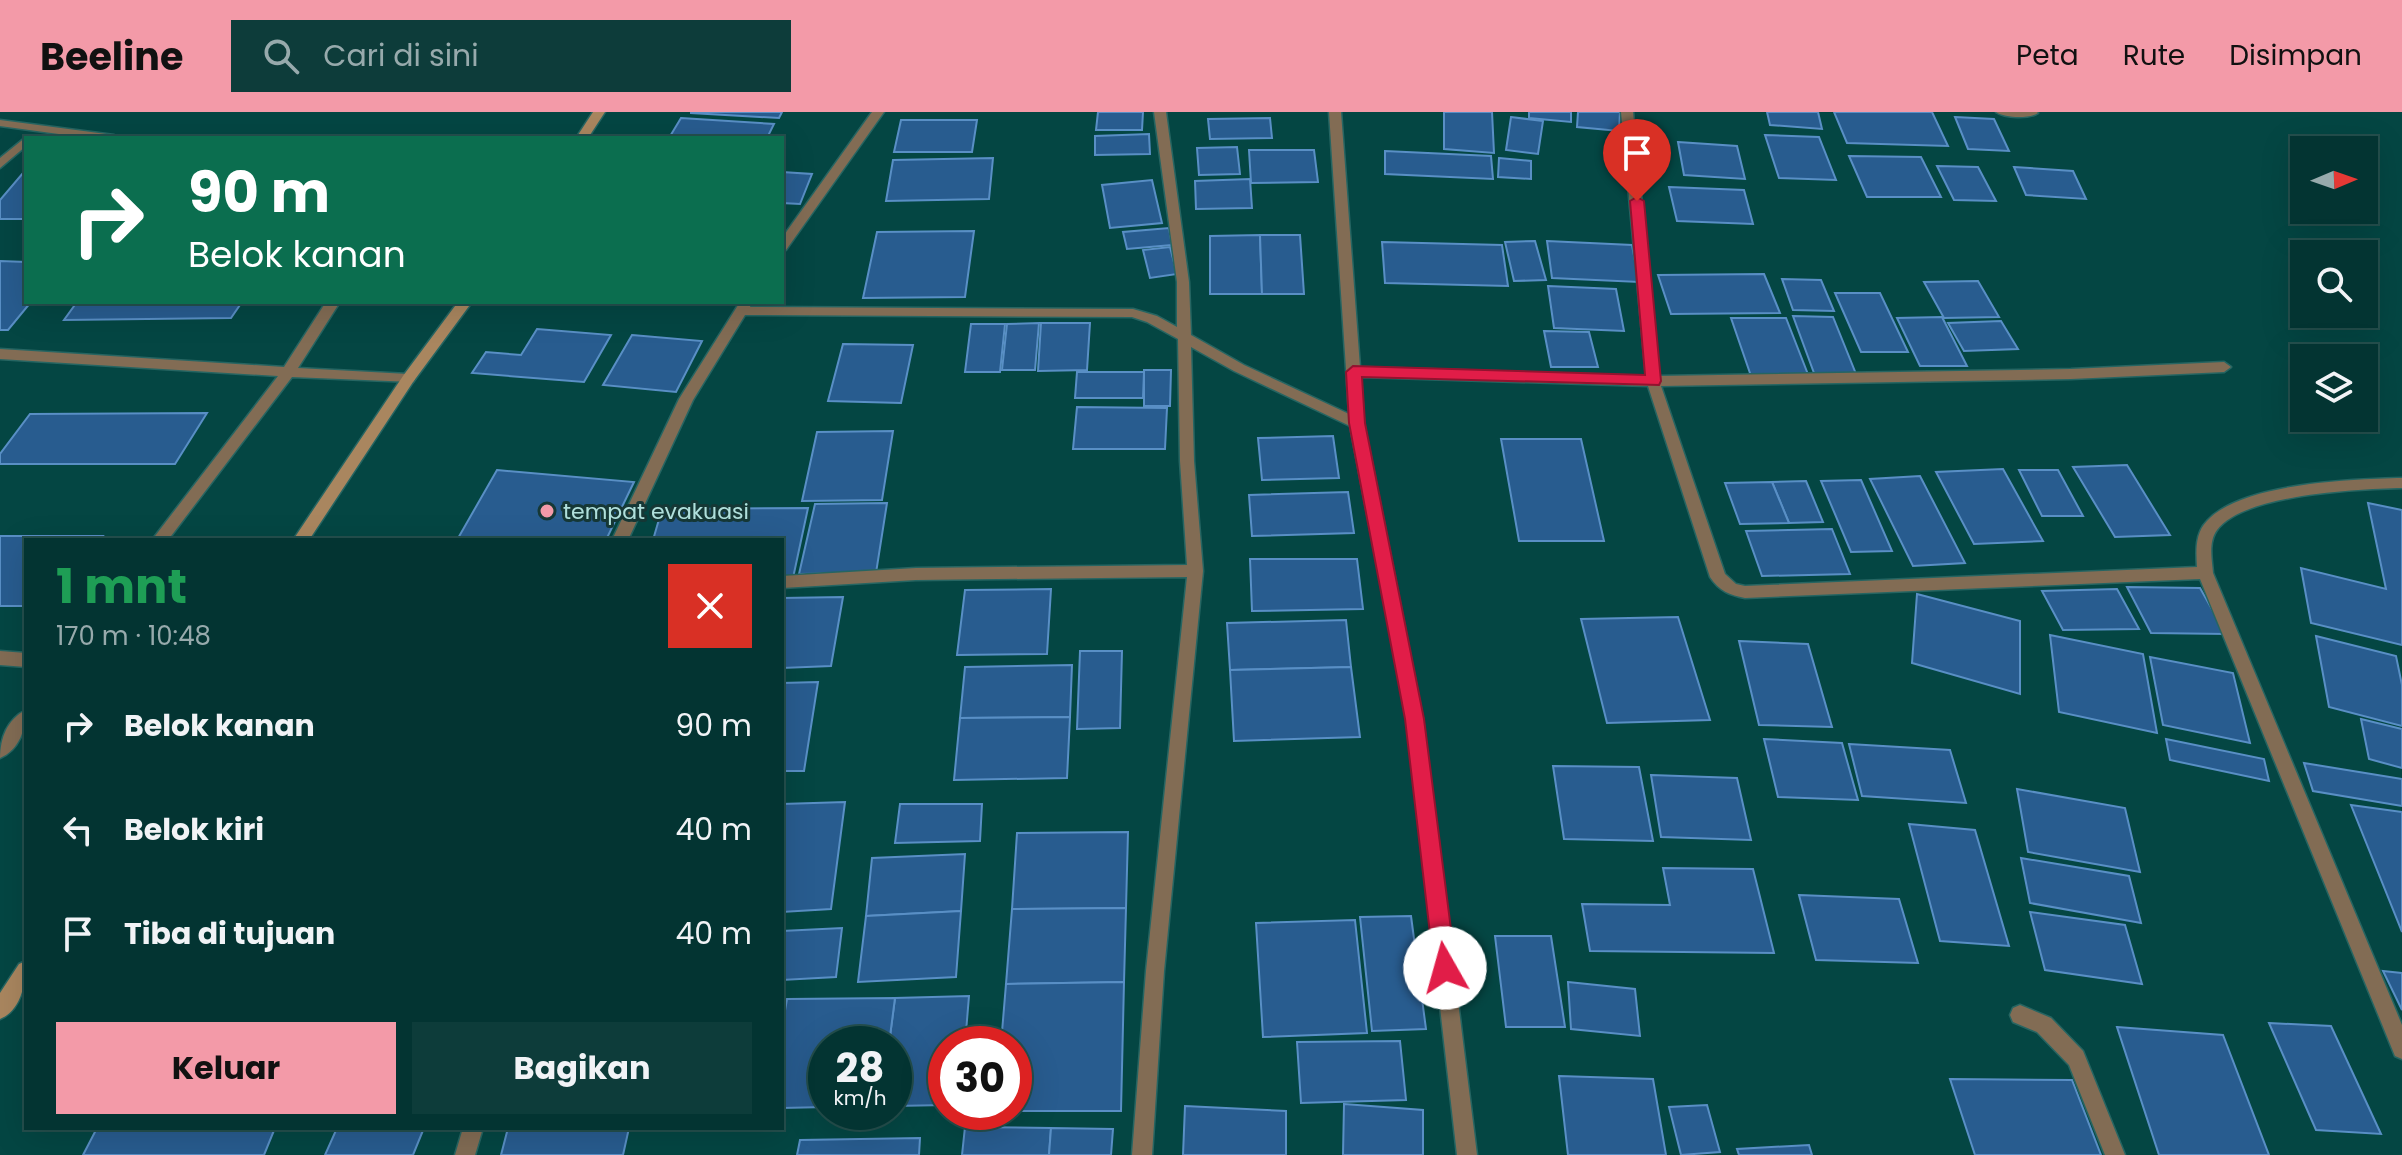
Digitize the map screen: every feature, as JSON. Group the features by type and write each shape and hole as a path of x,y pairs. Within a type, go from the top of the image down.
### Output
{"main road":[{"path":"583,136 599,112"},
{"path":"302,538 408,379 464,304"},
{"path":"0,1010 24,973"}],"street":[{"path":"784,243 796,216 878,112"},
{"path":"1142,1155 1155,971 1195,571 1187,461 1181,300 1183,282 1160,112"},
{"path":"1335,112 1357,423 1415,719 1467,1155"},
{"path":"1627,112 1653,381 1718,577 1731,589 1745,592 2205,573"},
{"path":"2002,112 2032,113"},
{"path":"0,123 97,136"},
{"path":"30,136 38,129"},
{"path":"0,164 24,142"},
{"path":"162,538 288,372 332,304"},
{"path":"621,538 686,399 744,306 1133,313 1183,329 1239,368 1357,423"},
{"path":"0,354 408,379"},
{"path":"1354,378 1653,381 1945,377 2224,367"},
{"path":"2402,483 2328,487 2270,497 2236,509 2213,523 2204,543 2205,573 2402,1049"},
{"path":"784,582 916,574 1195,571"},
{"path":"0,658 24,660"},
{"path":"0,751 24,720"},
{"path":"2020,1015 2044,1025 2076,1058 2115,1155"},
{"path":"465,1155 472,1130"}],"building":[{"path":"691,112 782,112 779,118 691,113"},
{"path":"1098,112 1143,112 1142,130 1096,130"},
{"path":"1444,112 1492,112 1494,153 1444,149"},
{"path":"1529,112 1571,112 1571,122 1529,118"},
{"path":"1578,112 1620,112 1619,131 1577,127"},
{"path":"1767,112 1818,112 1822,129 1770,125"},
{"path":"1834,112 1932,112 1948,146 1847,143"},
{"path":"1511,117 1543,121 1538,154 1506,150"},
{"path":"1955,117 1994,119 2009,151 1968,149"},
{"path":"681,118 774,124 768,136 670,136"},
{"path":"1270,118 1272,138 1210,139 1208,119"},
{"path":"901,120 977,120 972,152 894,152"},
{"path":"1149,134 1150,154 1095,155 1095,136"},
{"path":"1765,135 1819,137 1836,180 1779,178"},
{"path":"1678,142 1737,146 1745,179 1684,175"},
{"path":"1237,147 1240,174 1199,175 1197,148"},
{"path":"1249,150 1314,150 1318,182 1251,183"},
{"path":"1385,151 1491,156 1493,179 1385,174"},
{"path":"1849,156 1921,157 1941,197 1867,197"},
{"path":"993,158 989,199 886,201 893,160"},
{"path":"1499,158 1531,161 1531,179 1498,177"},
{"path":"1937,166 1978,167 1996,201 1954,200"},
{"path":"2014,167 2073,171 2086,199 2026,195"},
{"path":"784,172 812,174 800,204 784,203"},
{"path":"24,173 24,219 0,219 0,200"},
{"path":"1250,179 1252,208 1196,209 1195,181"},
{"path":"1152,180 1162,223 1110,228 1102,185"},
{"path":"1669,187 1744,190 1753,224 1677,221"},
{"path":"1169,228 1172,245 1127,249 1123,232"},
{"path":"974,231 965,297 863,298 877,232"},
{"path":"1260,235 1262,294 1210,294 1210,236"},
{"path":"1260,235 1300,235 1304,294 1262,294"},
{"path":"1535,241 1546,280 1514,281 1505,242"},
{"path":"1547,241 1632,245 1639,282 1552,278"},
{"path":"1382,242 1502,245 1508,286 1385,283"},
{"path":"1170,247 1177,274 1150,278 1143,250"},
{"path":"0,261 24,262 24,304 29,304 8,330 0,330"},
{"path":"1764,274 1780,313 1671,314 1658,275"},
{"path":"1782,279 1821,280 1834,311 1793,310"},
{"path":"1978,281 1999,317 1944,318 1924,282"},
{"path":"1548,286 1616,289 1624,331 1554,328"},
{"path":"1835,293 1880,293 1908,352 1861,352"},
{"path":"76,304 241,304 231,318 64,320"},
{"path":"1793,316 1833,317 1856,374 1814,373"},
{"path":"1942,317 1967,366 1920,366 1897,318"},
{"path":"1731,318 1786,318 1809,377 1751,376"},
{"path":"2001,321 2018,349 1964,351 1948,323"},
{"path":"1039,323 1035,370 1002,370 1007,324"},
{"path":"1041,323 1090,323 1087,370 1038,371"},
{"path":"971,324 1005,324 1000,372 965,372"},
{"path":"537,329 611,335 584,382 472,373 486,352 521,355"},
{"path":"1544,331 1589,332 1598,367 1551,367"},
{"path":"632,335 702,341 676,392 603,385"},
{"path":"843,344 913,345 901,403 828,401"},
{"path":"1144,370 1171,370 1170,406 1144,406"},
{"path":"1077,372 1144,372 1143,398 1075,398"},
{"path":"1077,407 1167,408 1165,449 1073,449"},
{"path":"207,413 175,464 0,464 0,454 30,414"},
{"path":"893,431 882,500 802,501 817,432"},
{"path":"1333,436 1339,478 1262,480 1258,438"},
{"path":"1501,439 1581,439 1604,541 1519,541"},
{"path":"2127,465 2170,535 2115,537 2073,467"},
{"path":"2003,469 2043,541 1974,544 1936,472"},
{"name":"tempat evakuasi","path":"497,470 634,482 607,538 458,538"},
{"path":"2019,470 2058,470 2083,516 2042,516"},
{"path":"1920,476 1965,563 1913,566 1870,479"},
{"path":"1861,480 1892,551 1851,552 1821,481"},
{"path":"1806,481 1823,522 1789,523 1772,482"},
{"path":"1772,482 1789,523 1740,524 1725,483"},
{"path":"1348,492 1354,533 1252,536 1249,495"},
{"path":"887,503 876,573 799,574 815,504"},
{"path":"2368,503 2402,510 2402,645 2311,623 2301,568 2386,589"},
{"path":"808,508 793,578 784,578 784,538 654,538 662,509"},
{"path":"1832,529 1850,574 1762,576 1746,531"},
{"path":"0,536 103,536 24,538 24,606 0,606"},
{"path":"1250,559 1357,559 1363,609 1252,611"},
{"path":"2127,587 2200,588 2226,634 2151,633"},
{"path":"1051,589 1047,654 957,655 965,590"},
{"path":"2117,589 2139,629 2063,630 2042,591"},
{"path":"1917,594 2020,621 2020,694 1912,663"},
{"path":"843,597 831,666 784,668 784,598"},
{"path":"1678,617 1710,720 1607,723 1581,619"},
{"path":"1346,620 1351,667 1230,670 1227,623"},
{"path":"2050,635 2143,654 2157,733 2059,712"},
{"path":"2316,636 2396,656 2402,685 2402,726 2329,707"},
{"path":"1739,641 1808,644 1832,727 1759,725"},
{"path":"1080,651 1122,651 1120,728 1077,729"},
{"path":"2150,657 2233,673 2250,743 2163,725"},
{"path":"1072,665 1070,717 960,718 965,667"},
{"path":"1351,667 1360,737 1234,741 1230,670"},
{"path":"818,682 804,771 784,771 784,683"},
{"path":"1070,717 1067,778 954,780 960,718"},
{"path":"2361,719 2402,729 2402,768 2369,759"},
{"path":"1764,739 1842,743 1858,800 1778,797"},
{"path":"2166,739 2264,759 2269,781 2170,760"},
{"path":"1849,744 1950,750 1966,803 1862,796"},
{"path":"2304,763 2402,779 2402,806 2313,791"},
{"path":"1553,766 1639,767 1653,841 1564,839"},
{"path":"1651,775 1737,778 1751,840 1661,837"},
{"path":"2017,789 2125,808 2140,872 2028,852"},
{"path":"845,802 831,909 784,912 784,804"},
{"path":"900,804 982,804 980,841 895,843"},
{"path":"2351,805 2402,812 2402,932"},
{"path":"1909,824 1975,830 2009,946 1940,941"},
{"path":"1128,832 1126,908 1012,909 1017,833"},
{"path":"965,854 961,911 866,916 872,858"},
{"path":"2021,858 2129,876 2141,923 2030,903"},
{"path":"1663,868 1753,869 1774,953 1590,951 1582,904 1670,905"},
{"path":"1799,895 1899,899 1918,963 1816,960"},
{"path":"1126,908 1124,982 1006,984 1012,909"},
{"path":"961,911 956,977 858,982 866,916"},
{"path":"2030,912 2125,925 2142,984 2045,970"},
{"path":"1411,916 1426,1029 1372,1031 1360,917"},
{"path":"1355,920 1367,1033 1263,1037 1256,923"},
{"path":"842,928 836,977 784,980 784,931"},
{"path":"1495,936 1551,936 1565,1027 1506,1027"},
{"path":"2383,971 2402,973 2402,1010"},
{"path":"1124,982 1121,1111 1032,1111 1032,1026 1002,1026 1006,984"},
{"path":"1568,982 1635,989 1640,1036 1571,1029"},
{"path":"969,996 966,1026 928,1026 928,1105 912,1106 912,1026 891,1026 895,998"},
{"path":"895,998 891,1026 808,1026 808,1107 784,1108 784,1016 787,999"},
{"path":"2269,1023 2331,1026 2381,1134 2316,1130"},
{"path":"2117,1027 2223,1035 2269,1155 2159,1155"},
{"path":"1400,1041 1406,1100 1301,1103 1297,1042"},
{"path":"1559,1076 1653,1079 1666,1155 1568,1155"},
{"path":"1950,1079 2072,1080 2101,1155 1975,1155"},
{"path":"1344,1104 1423,1110 1423,1155 1343,1155"},
{"path":"1707,1105 1720,1152 1681,1155 1669,1107"},
{"path":"1185,1106 1286,1111 1286,1155 1183,1155"},
{"path":"1051,1128 1049,1155 962,1155 965,1130"},
{"path":"1051,1128 1113,1129 1111,1155 1049,1155"},
{"path":"96,1130 274,1130 264,1155 83,1155"},
{"path":"336,1130 423,1130 413,1155 325,1155"},
{"path":"507,1130 629,1130 623,1155 501,1155"},
{"path":"920,1138 919,1155 797,1155 800,1140"},
{"path":"1809,1145 1812,1155 1739,1155 1737,1149"}],"place":[{"name":"tempat evakuasi","path":"547,511"}],"route":[{"path":"1445,968 1415,719 1357,423 1353,372 1653,381 1637,201"}]}
